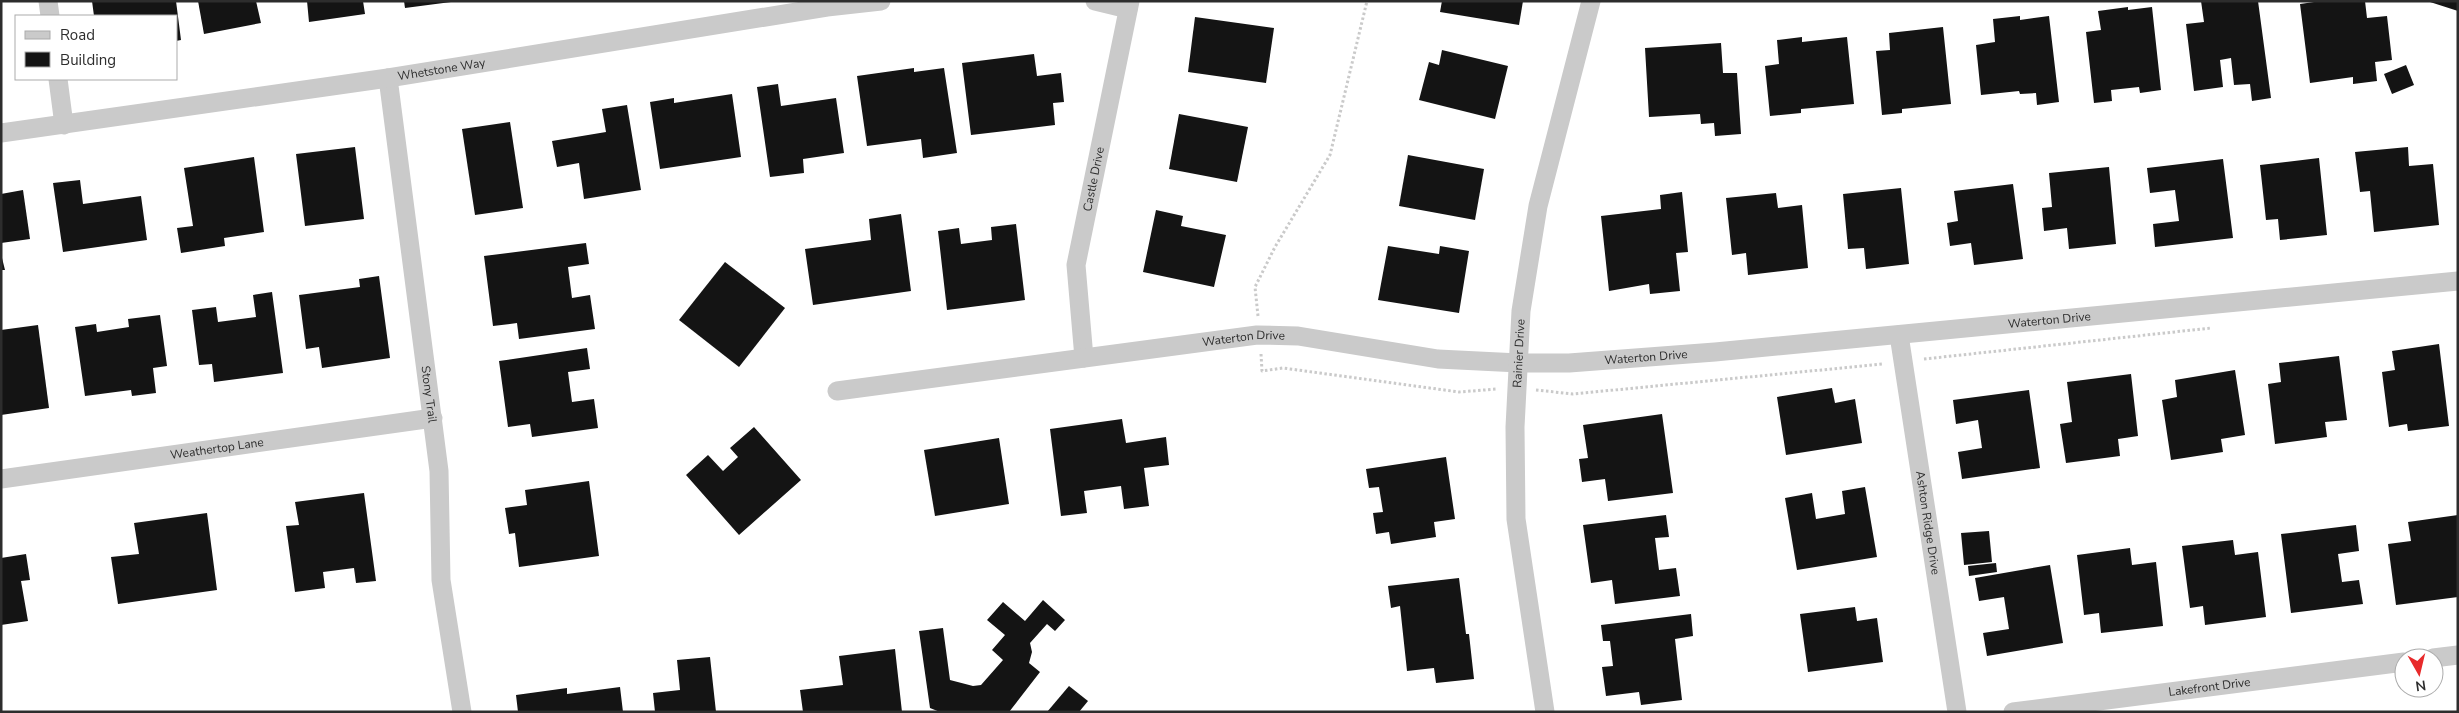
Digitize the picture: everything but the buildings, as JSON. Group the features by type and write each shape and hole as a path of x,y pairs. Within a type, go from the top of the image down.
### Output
{"street":[{"path":"48,1 50,15"},
{"name":"Whetstone Way","path":"1,133 388,78 827,7 881,1"},
{"path":"1095,1 1129,5"},
{"name":"Rainier Drive","path":"1545,712 1516,518 1517,389 1521,311 1538,206 1591,1"},
{"name":"Castle Drive","path":"1084,358 1076,265 1129,5"},
{"name":"Stony Trail","path":"388,78 439,471 442,580 462,712"},
{"path":"58,80 64,125"},
{"name":"Waterton Drive","path":"838,392 1259,335 1298,336 1438,359 1518,363 1569,363 1899,335 2458,281"},
{"name":"Ashton Ridge Drive","path":"1899,335 1957,712"},
{"name":"Weathertop Lane","path":"1,479 432,418"},
{"path":"2444,657 2458,655"},
{"name":"Lakefront Drive","path":"2013,712 2394,663"}],"path":[{"path":"1367,1 1330,155 1275,247 1255,287 1262,371 1283,368 1459,392 1492,388 1553,390 1573,394 2214,328"}]}
